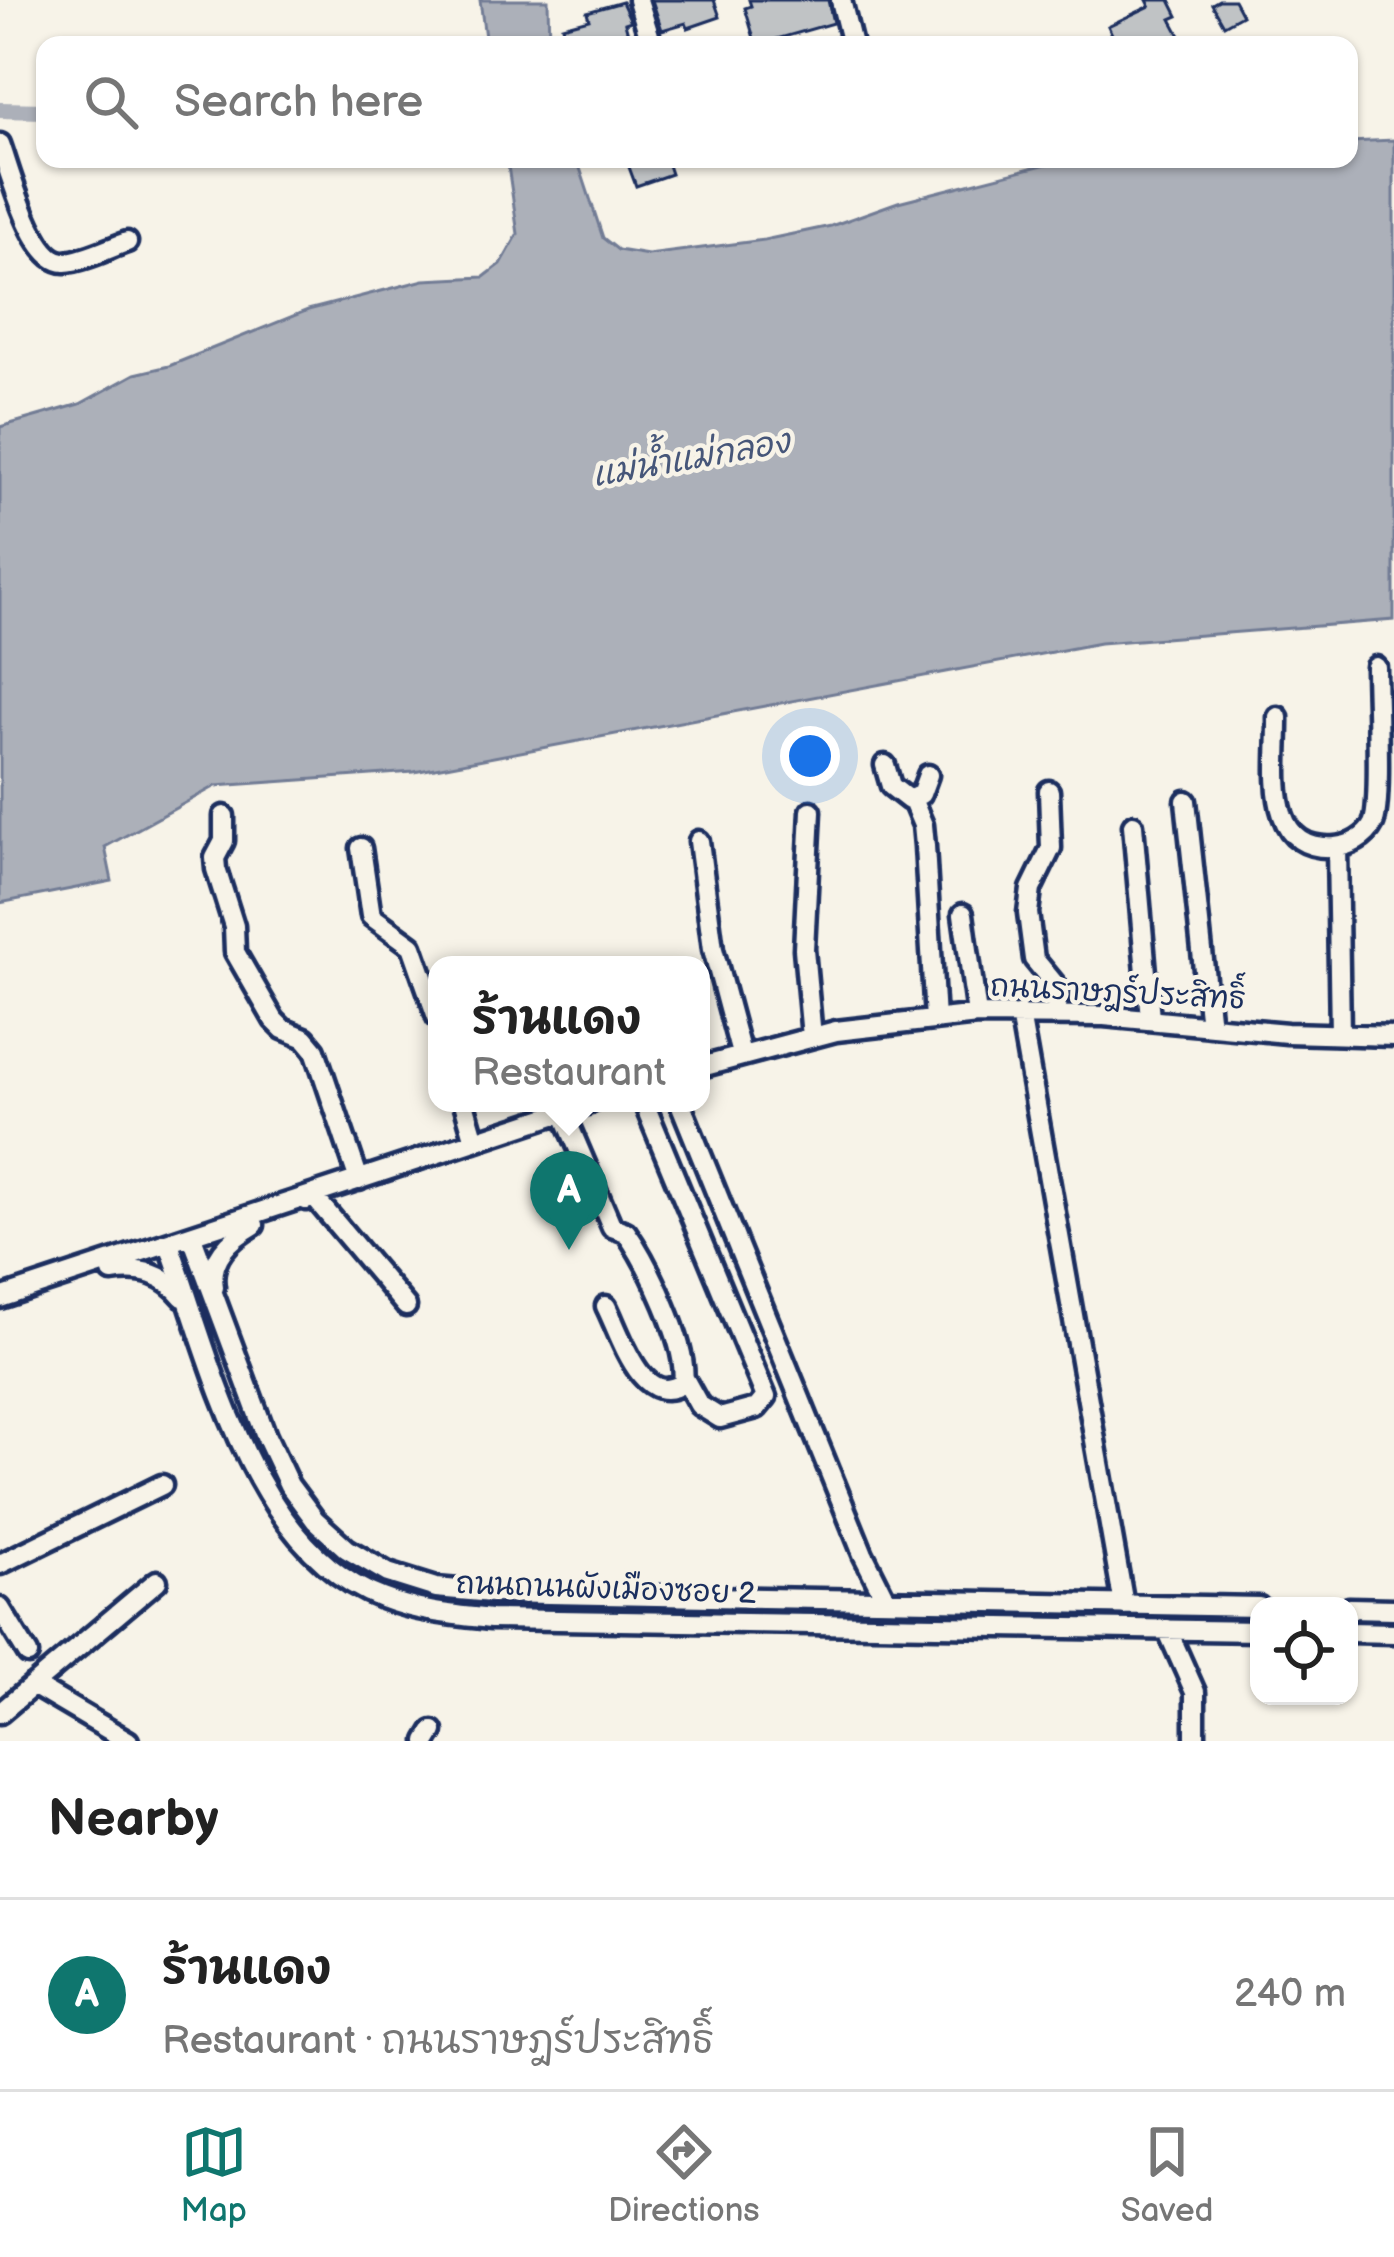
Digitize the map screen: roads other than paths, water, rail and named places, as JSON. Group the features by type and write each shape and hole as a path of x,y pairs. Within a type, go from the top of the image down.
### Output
{"street":[{"path":"638,0 649,36"},
{"path":"841,0 850,36"},
{"path":"0,144 38,245 50,259 66,262 128,242"},
{"path":"1278,717 1281,816 1288,833 1312,847 1337,847 1364,836 1376,814 1376,667"},
{"path":"885,765 898,795 912,799 921,794 928,775"},
{"path":"1048,791 1051,848 1031,889 1028,913 1034,959 1057,987 1056,1015"},
{"path":"912,799 926,846 935,1020"},
{"path":"1186,801 1210,1026"},
{"path":"811,811 804,949 812,1037"},
{"path":"224,816 224,841 215,869 234,926 235,952 274,1020 315,1050 359,1180"},
{"path":"1133,825 1150,1018"},
{"path":"699,841 712,950 741,1054"},
{"path":"1337,847 1340,1034"},
{"path":"361,848 371,916 412,946 428,991"},
{"path":"963,914 977,1015"},
{"path":"1020,1014 1124,1605"},
{"name":"ถนนราษฎร์ประสิทธิ์","path":"710,1063 812,1037 977,1015 1150,1018 1394,1036"},
{"path":"467,1112 476,1141"},
{"path":"0,1298 563,1112 612,1227 626,1232 652,1282 681,1350 684,1378 700,1405 720,1418 757,1408 766,1397 648,1112"},
{"path":"684,1112 863,1554 880,1600 875,1626"},
{"path":"314,1197 406,1306"},
{"path":"220,1315 212,1270 223,1251 237,1234 314,1197"},
{"name":"ถนนถนนผังเมืองซอย 2","path":"192,1237 289,1485 347,1549 388,1573 436,1588 492,1594 1250,1606"},
{"name":"ถนนถนนผังเมืองซอย 2","path":"169,1244 242,1446 267,1498 296,1537 332,1570 377,1597 431,1613 491,1619 1250,1631"},
{"path":"51,1282 135,1269 157,1275 181,1293 197,1322"},
{"path":"606,1306 644,1380 655,1389 674,1389 684,1378"},
{"path":"0,1564 162,1485"},
{"path":"0,1713 158,1582"},
{"path":"0,1608 28,1654"},
{"path":"1358,1608 1394,1609"},
{"path":"1167,1629 1195,1692 1196,1741"},
{"path":"1358,1632 1394,1633"},
{"path":"33,1685 128,1741"}],"water":[{"path":"480,0 548,0 549,36 485,36"},
{"name":"แม่น้ำแม่กลอง","path":"1394,140 1394,620 1100,643 414,772 216,786 105,847 112,881 0,903 0,427 80,404 135,374 169,366 308,310 424,280 484,277 501,264 518,234 508,168 580,168 603,238 618,250 648,255 831,226 898,202 1031,168 1358,168 1358,142"}],"waterway":[{"path":"0,110 36,111"}],"place":[{"name":"ร้านแดง","path":"569,1250"}]}
